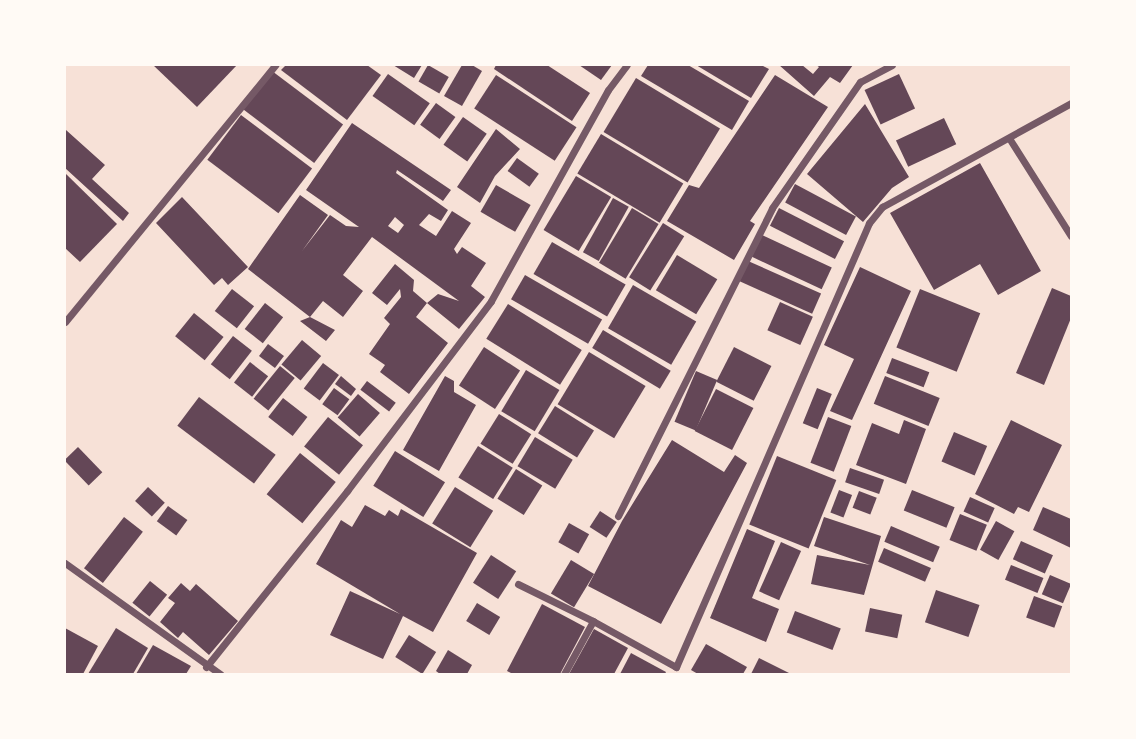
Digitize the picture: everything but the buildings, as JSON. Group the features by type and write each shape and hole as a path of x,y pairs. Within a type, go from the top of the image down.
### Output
{"street":[{"path":"65,323 275,65"},
{"path":"206,667 347,491 491,300 608,90 626,65"},
{"path":"618,516 772,208 860,82 892,65"},
{"path":"518,584 593,621 676,667 869,223 882,207 1071,103"},
{"path":"1009,138 1071,236"},
{"path":"65,562 206,667 220,674"},
{"path":"564,674 593,621"}]}
